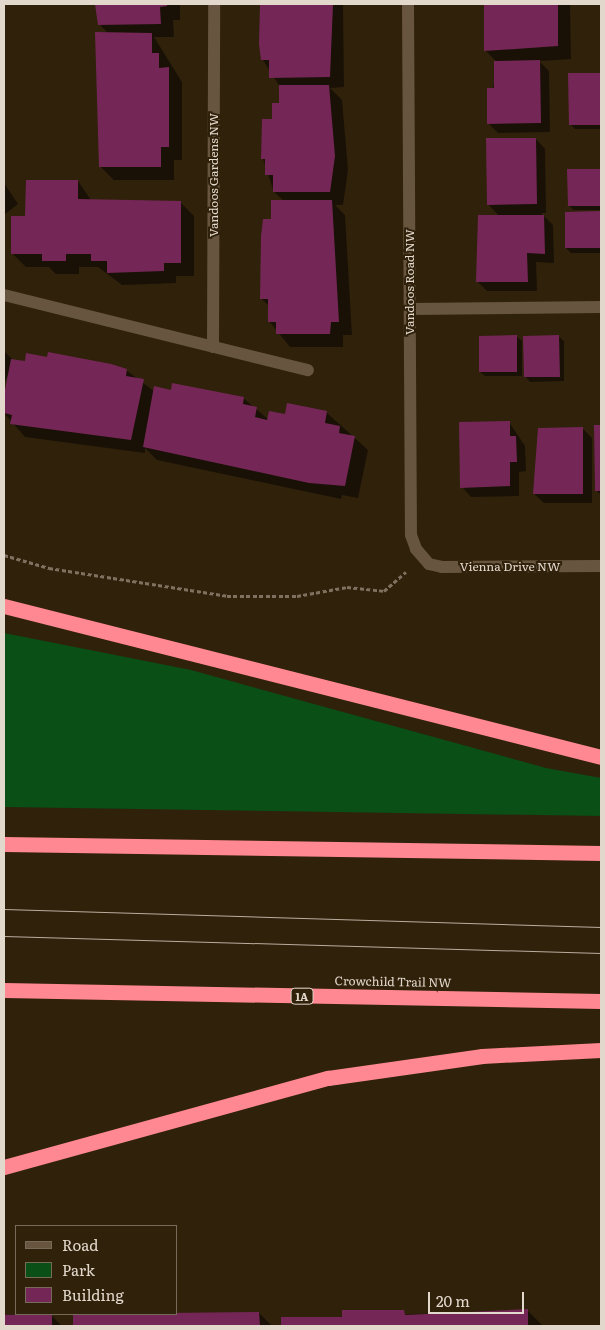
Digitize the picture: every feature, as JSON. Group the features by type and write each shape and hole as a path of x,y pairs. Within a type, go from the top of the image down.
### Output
{"highway":[{"path":"4,600 20,607 601,757"},
{"path":"4,606 20,607"},
{"path":"4,844 601,853"},
{"name":"Crowchild Trail NW","path":"4,990 601,1002"},
{"path":"4,1167 328,1078 482,1056 601,1050"}],"street":[{"name":"Vandoos Gardens NW","path":"213,347 214,4"},
{"name":"Vandoos Road NW","path":"408,4 412,536 423,557"},
{"path":"4,295 308,370"},
{"path":"410,309 601,307"},
{"name":"Vienna Drive NW","path":"423,557 442,567 601,566"}],"path":[{"path":"4,554 49,568 226,596 298,596 347,587 384,591 423,557"}],"green space":[{"path":"4,633 191,670 546,768 601,778 601,816 4,807"}],"building":[{"path":"95,4 167,4 167,6 160,7 161,24 98,25"},
{"path":"260,4 333,4 330,77 269,78 269,60 261,60 259,44"},
{"path":"484,4 558,4 558,46 484,51"},
{"path":"95,32 152,33 152,53 159,53 159,68 169,67 169,147 161,147 161,167 99,167"},
{"path":"540,60 541,123 487,124 487,88 494,88 494,61"},
{"path":"568,73 601,73 601,125 569,125"},
{"path":"279,85 329,85 335,156 330,192 273,192 273,175 265,175 265,159 261,159 262,119 272,119 272,103 279,103"},
{"path":"486,138 536,138 537,204 487,205"},
{"path":"567,169 601,169 601,206 568,206"},
{"path":"26,180 78,180 78,199 181,201 181,263 164,263 164,271 107,273 107,261 91,261 91,254 66,254 66,261 42,261 42,254 11,254 11,216 25,216"},
{"path":"271,200 332,200 339,322 331,322 330,334 276,334 276,322 268,322 268,299 260,299 261,236 263,219 271,219"},
{"path":"601,211 601,248 565,248 565,212"},
{"path":"478,215 544,215 545,254 527,253 528,282 476,282"},
{"path":"517,335 517,372 479,372 479,336"},
{"path":"559,335 560,377 524,377 523,336"},
{"path":"48,352 111,364 127,369 126,376 144,379 131,440 10,424 12,415 4,413 4,395 11,359 25,361 26,353 47,357"},
{"path":"172,383 244,397 243,404 257,407 255,417 267,420 269,411 285,414 287,403 327,411 325,423 340,426 339,433 355,436 345,486 309,483 143,447 154,386 171,390"},
{"path":"510,421 510,436 516,436 517,462 510,462 510,486 460,488 459,422"},
{"path":"594,425 601,425 601,491 595,491"},
{"path":"583,427 583,494 533,494 538,428"},
{"path":"528,1309 528,1326 281,1326 281,1317 342,1317 342,1310 404,1310 405,1315"},
{"path":"259,1312 260,1326 73,1326 73,1315 178,1315 178,1313"},
{"path":"4,1315 52,1315 52,1326 4,1326"}],"tram line":[{"path":"4,909 601,927"},
{"path":"4,936 601,953"}]}
